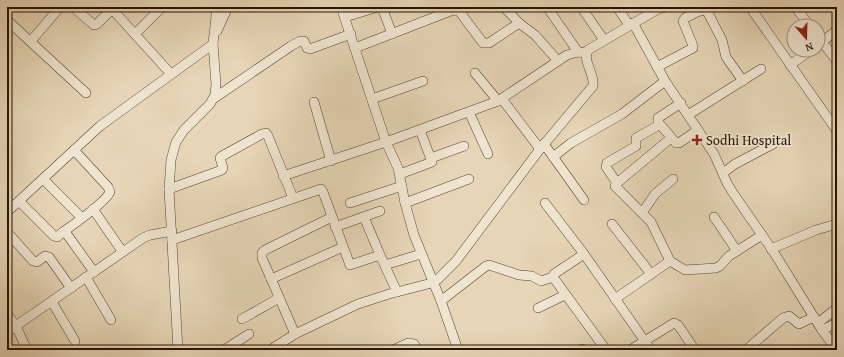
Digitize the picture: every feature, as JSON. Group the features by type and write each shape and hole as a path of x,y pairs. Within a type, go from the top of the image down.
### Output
{"street":[{"path":"31,41 60,7"},
{"path":"73,7 94,25 113,8 171,74"},
{"path":"135,34 162,7"},
{"path":"213,99 216,84 213,42 217,7"},
{"path":"7,212 100,126 213,42 228,7"},
{"path":"340,7 351,34 386,142 397,164 405,203 414,235 441,301 458,350"},
{"path":"345,17 378,7"},
{"path":"382,7 392,34"},
{"path":"504,7 520,23 535,34 558,60"},
{"path":"270,350 295,334 358,304 433,282 456,261 542,146 593,86 593,79 587,60 547,7"},
{"path":"581,7 604,40"},
{"path":"617,7 631,24 665,81 714,154 733,193 762,235 818,324 837,350"},
{"path":"795,7 804,18"},
{"path":"283,176 386,142 500,100 558,60 567,55 588,50 660,8"},
{"path":"751,8 835,125"},
{"path":"657,67 693,48 683,21 696,9 704,10 707,11 722,40 726,57 743,81"},
{"path":"355,48 453,10 459,11 485,44 489,43 520,23"},
{"path":"7,20 86,93"},
{"path":"826,37 837,30"},
{"path":"178,350 169,189 171,160 176,142 184,130 213,99 291,46 300,41 304,41 307,48 310,49 351,34"},
{"path":"826,49 837,61"},
{"path":"790,64 799,58"},
{"path":"688,115 761,69"},
{"path":"475,73 553,157 584,200"},
{"path":"372,99 423,81"},
{"path":"553,157 571,143 622,114 665,81"},
{"path":"314,102 331,160"},
{"path":"681,104 658,118 657,121 659,125 678,143 698,130"},
{"path":"469,112 488,154"},
{"path":"617,183 606,167 607,163 636,146 636,138 659,125"},
{"path":"400,174 431,164 432,162 420,130"},
{"path":"169,189 222,170 223,168 220,160 222,156 266,133 293,198"},
{"path":"671,138 615,186 652,222 670,261 685,270 713,268 720,266 729,256 762,235"},
{"path":"723,173 735,164 773,144"},
{"path":"431,158 464,146"},
{"path":"19,201 54,236 57,236 63,232 93,209 109,194 109,189 74,150"},
{"path":"43,179 81,217"},
{"path":"405,203 469,179"},
{"path":"642,213 655,194 674,179"},
{"path":"350,203 402,186"},
{"path":"7,332 52,302 122,251 143,238 150,235 172,235 319,189 322,190 350,265 380,255"},
{"path":"544,203 584,254 651,350"},
{"path":"93,209 122,251"},
{"path":"335,227 380,211"},
{"path":"364,216 397,292"},
{"path":"714,217 737,251"},
{"path":"295,334 262,258 262,251 332,218"},
{"path":"612,224 651,274"},
{"path":"771,249 816,230 837,224"},
{"path":"7,232 33,261 37,262 46,256 49,257 71,288"},
{"path":"63,232 66,233 90,275 111,320"},
{"path":"271,279 343,247"},
{"path":"385,265 421,254"},
{"path":"441,301 487,266 492,266 519,275 532,276 541,281 553,277 554,274 584,254"},
{"path":"615,300 670,261"},
{"path":"553,277 606,350"},
{"path":"538,308 565,295"},
{"path":"242,319 279,298"},
{"path":"52,302 76,341"},
{"path":"818,324 837,308"},
{"path":"7,314 16,326 27,350"},
{"path":"746,350 783,318 789,316 799,324 837,323"},
{"path":"630,350 674,323 678,325 695,350"},
{"path":"224,350 249,334"},
{"path":"393,350 408,343 414,344 418,350"},
{"path":"579,350 586,350"}],"place":[{"name":"Sodhi Hospital","path":"697,140"}]}
